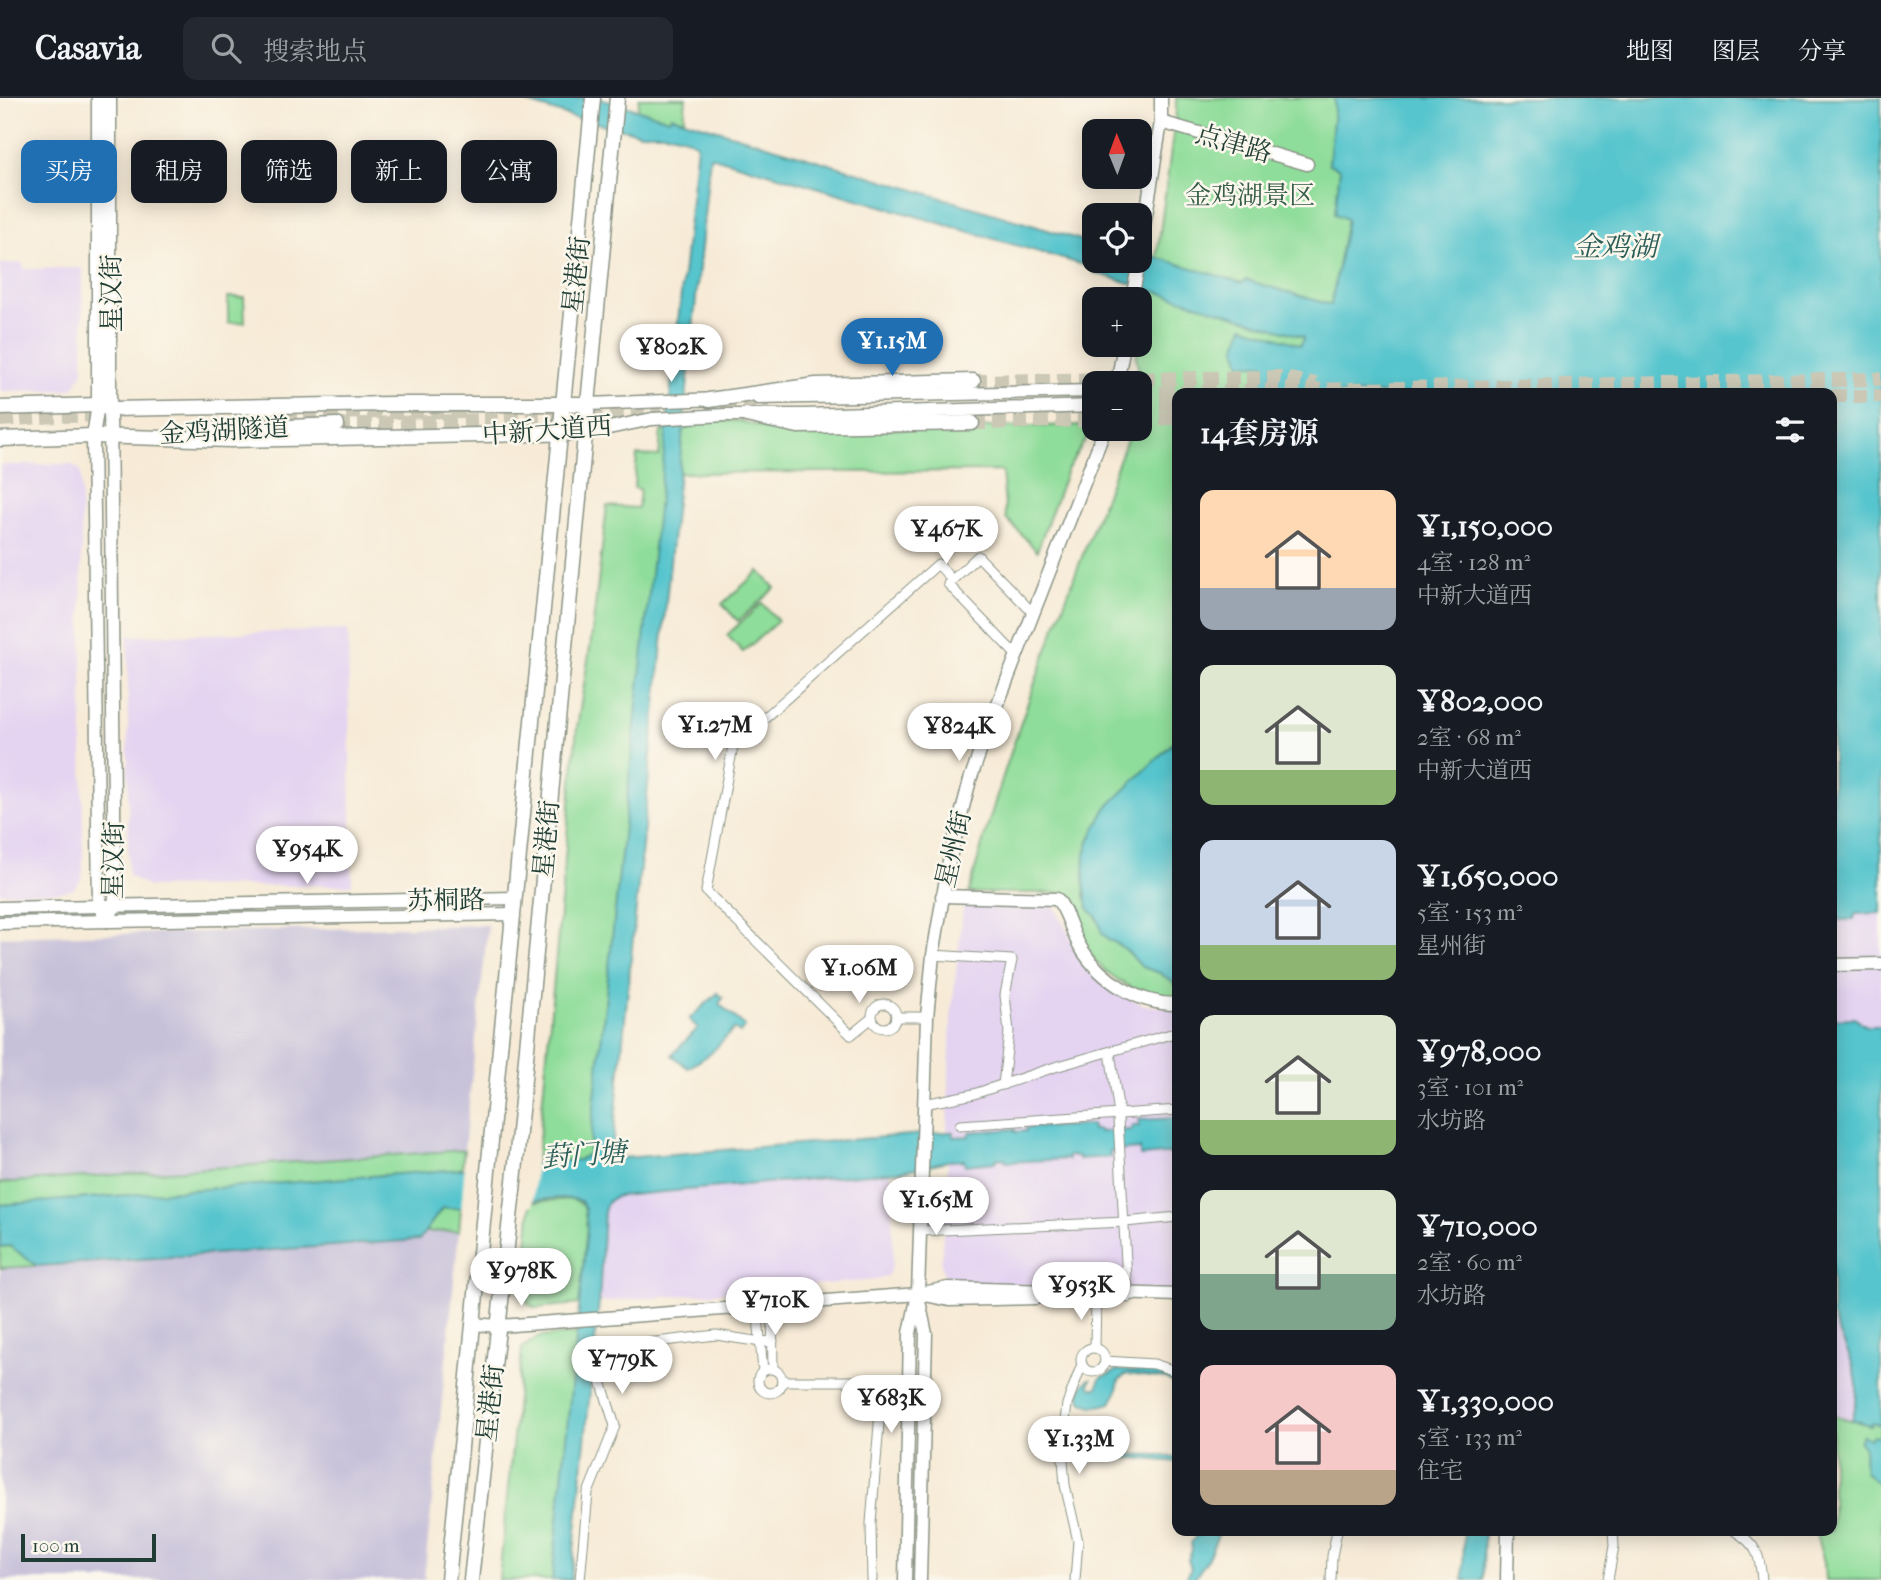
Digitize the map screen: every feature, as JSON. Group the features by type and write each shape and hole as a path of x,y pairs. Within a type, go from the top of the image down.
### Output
{"main road":[{"name":"星港街","path":"448,1580 593,98"},
{"name":"星港街","path":"471,1580 517,1153 617,98"},
{"path":"709,400 816,384 973,381"},
{"name":"中新大道西","path":"0,408 588,404"},
{"path":"746,415 798,426 972,423"},
{"name":"金鸡湖隧道","path":"111,437 337,425"},
{"name":"中新大道西","path":"0,439 93,436 231,440 585,433"}],"street":[{"name":"星汉街","path":"98,98 104,407 111,437 115,906 107,921"},
{"name":"星汉街","path":"107,921 99,906 93,436 104,407 110,98"},
{"path":"1148,203 1161,122 1161,98"},
{"name":"点津路","path":"1161,122 1307,164"},
{"name":"中新大道西","path":"588,404 1082,391"},
{"name":"中新大道西","path":"585,433 652,419 1082,407"},
{"name":"星州街","path":"905,1580 910,1333 918,1294 927,1017 942,896 970,780 1100,441"},
{"path":"1017,656 948,583 978,556 1033,613"},
{"path":"872,1017 851,1035 706,891 733,746 938,564 952,580"},
{"path":"97,710 113,710"},
{"path":"942,896 1057,899 1063,906 1080,947 1108,977 1140,998 1172,1004"},
{"name":"苏桐路","path":"0,908 515,898"},
{"path":"488,899 488,915"},
{"path":"264,904 264,918"},
{"name":"苏桐路","path":"0,923 513,914"},
{"path":"933,955 1012,960 1005,995 1010,1032 1003,1085"},
{"path":"1837,965 1881,964"},
{"path":"883,1004 891,1006 896,1017 890,1027 882,1028 875,1024 873,1010 883,1004"},
{"path":"896,1017 927,1017"},
{"path":"924,1104 974,1094 1172,1034"},
{"path":"1110,1052 1119,1117 1128,1295"},
{"path":"960,1125 1103,1115 1119,1117 1172,1111"},
{"path":"920,1231 1172,1218"},
{"path":"473,1324 499,1326 918,1294 948,1288 1172,1295"},
{"path":"918,1294 949,1300 1128,1295 1172,1302"},
{"name":"星州街","path":"918,1294 926,1334 920,1580"},
{"path":"1095,1348 1096,1297"},
{"path":"772,1304 773,1369"},
{"path":"757,1306 763,1371 758,1379 759,1384 766,1392 777,1390 782,1381 780,1373 773,1369 763,1371"},
{"path":"580,1580 588,1493 615,1426 601,1381 601,1367 607,1354 621,1346 716,1335 761,1342 773,1341"},
{"path":"1082,1364 1087,1370 1095,1372 1102,1368 1105,1361 1103,1353 1095,1348"},
{"path":"1074,1580 1078,1541 1065,1485 1062,1447 1067,1404 1084,1353 1095,1348"},
{"path":"1105,1361 1154,1364 1172,1370"},
{"path":"782,1381 857,1381 868,1386 877,1395 880,1412 870,1523 872,1580"},
{"path":"1331,1580 1336,1536"},
{"path":"1507,1580 1508,1536"},
{"path":"1608,1580 1613,1536"},
{"path":"1742,1536 1758,1552 1762,1580"}],"shaded area":[{"path":"23,263 24,269 83,268 83,371 75,387 67,390 0,391 0,264"},
{"path":"70,464 79,469 81,475 83,871 81,880 73,889 60,892 0,893 0,465"},
{"path":"348,630 352,885 148,887 128,875 128,636"},
{"path":"964,901 1051,905 1056,909 1079,955 1104,983 1144,1005 1172,1008 1172,1118 1139,1120 1139,1126 1132,1130 1099,1132 1092,1130 1091,1125 1027,1128 1026,1131 1015,1132 1015,1129 969,1132 969,1136 953,1137 947,1132 951,1017"},
{"path":"1881,913 1881,1026 1867,1026 1854,1018 1837,1019 1837,920 1854,920 1854,914"},
{"path":"488,925 464,1150 0,1183 0,937"},
{"path":"1141,1149 1141,1156 1172,1153 1172,1291 956,1283 944,1276 941,1263 948,1161 965,1160 965,1164 995,1162 995,1159 1006,1158 1006,1161 1110,1156 1110,1151"},
{"path":"891,1172 893,1256 887,1276 876,1280 599,1302 605,1204 614,1197"},
{"path":"459,1231 424,1580 0,1580 0,1268 418,1240 425,1232"},
{"path":"1837,1326 1850,1353 1858,1380 1858,1395 1852,1420 1837,1416"}],"green space":[{"path":"639,98 686,98 684,120 671,116 669,119 638,110"},
{"name":"金鸡湖景区","path":"1176,98 1335,98 1329,164 1340,169 1335,213 1347,219 1331,305 1246,280 1233,314 1304,337 1302,345 1265,363 1259,388 1172,388 1172,744 1106,808 1089,840 1085,855 1085,897 1108,939 1124,948 1142,967 1160,973 1172,982 1172,998 1153,995 1128,986 1097,963 1085,946 1065,893 969,893 1003,775 1023,717 1126,441 1152,441 1152,371 1139,371 1136,357 1152,357 1150,287 1157,255"},
{"path":"228,297 244,297 245,322 228,323"},
{"path":"706,420 741,421 780,432 1082,425 1082,441 1085,441 1067,470 1037,551 1006,518 1002,471 679,473 666,589 650,589 589,1154 578,1160 537,1162 577,728 591,641 607,506 638,508 640,489 634,488 637,455 659,456 661,431 683,430"},
{"path":"759,571 775,588 738,621 722,604"},
{"path":"762,603 778,621 743,652 727,635"},
{"path":"464,1150 462,1169 0,1205 0,1183"},
{"path":"573,1199 584,1205 587,1228 579,1304 535,1308 528,1304 523,1291 531,1202"},
{"path":"442,1208 461,1208 459,1231 425,1232"},
{"path":"10,1246 37,1266 0,1268 0,1247"},
{"path":"577,1334 552,1580 499,1580 522,1348 538,1337"},
{"path":"1837,1416 1870,1425 1872,1422 1881,1425 1880,1437 1864,1448 1865,1472 1881,1485 1881,1580 1825,1580 1824,1562 1816,1536 1837,1536"}],"water":[{"name":"金鸡湖","path":"513,98 598,98 669,119 671,116 1082,240 1082,264 710,156 612,1151 623,1158 947,1132 953,1132 953,1137 969,1136 969,1132 1015,1129 1015,1132 1026,1131 1026,1128 1092,1125 1092,1130 1099,1132 1131,1130 1132,1126 1139,1126 1139,1120 1172,1118 1172,1153 1140,1156 1140,1149 1110,1151 1110,1157 1078,1159 1078,1156 1068,1156 1068,1159 1006,1162 1005,1158 996,1159 995,1162 965,1165 964,1160 948,1161 903,1171 612,1198 604,1212 599,1302 571,1580 552,1580 587,1228 585,1209 581,1201 561,1198 486,1207 442,1208 419,1240 37,1266 10,1246 0,1247 0,1205 578,1160 589,1154 697,144 666,133 640,133 575,118"},
{"name":"金鸡湖","path":"1335,98 1881,98 1881,913 1855,914 1854,920 1837,920 1837,388 1259,388 1265,364 1241,364 1236,349 1243,326 1301,345 1304,337 1152,290 1152,287 1142,287 1096,273 1152,273 1152,256 1242,283 1246,280 1331,305 1347,219 1335,214 1340,169 1329,164"},
{"path":"1172,744 1172,982 1160,973 1142,967 1124,948 1108,939 1102,933 1097,917 1088,908 1084,883 1085,855 1106,808"},
{"path":"718,993 723,998 719,1004 745,1026 740,1033 734,1029 710,1054 688,1068 672,1055 698,1028 689,1019"},
{"path":"1854,1018 1867,1026 1881,1026 1881,1425 1852,1420 1856,1403 1856,1377 1837,1327 1837,1019"},
{"path":"1117,1370 1158,1373 1172,1378 1172,1382 1127,1374 1119,1380 1111,1403 1095,1406 1087,1404 1080,1399 1081,1390 1091,1379 1091,1388 1097,1388 1100,1378"},
{"path":"1881,1433 1881,1485 1865,1472 1864,1448 1859,1442 1862,1435 1869,1439 1873,1435 1880,1437"},
{"path":"1162,1455 1172,1457 1172,1461 1132,1458 1083,1459 1080,1456"},
{"path":"1218,1536 1206,1562 1193,1580 1186,1580 1191,1568 1188,1560 1192,1550 1191,1543 1195,1537"},
{"path":"1464,1536 1484,1536 1483,1580 1463,1580"}],"pier":[{"path":"536,1158 533,1205 461,1211 465,1165"}],"tunnel":[{"path":"973,381 1279,377 1316,384"},
{"path":"1404,388 1881,379"},
{"path":"1152,393 1172,392"},
{"path":"1837,396 1881,396"},
{"path":"721,404 770,402"},
{"path":"1152,404 1172,404"},
{"path":"241,414 470,411"},
{"path":"337,425 661,414"},
{"path":"0,420 123,415"},
{"path":"1152,419 1172,418"},
{"path":"972,423 1082,420"}],"water label":[{"name":"葑门塘","path":"584,1154"}]}
